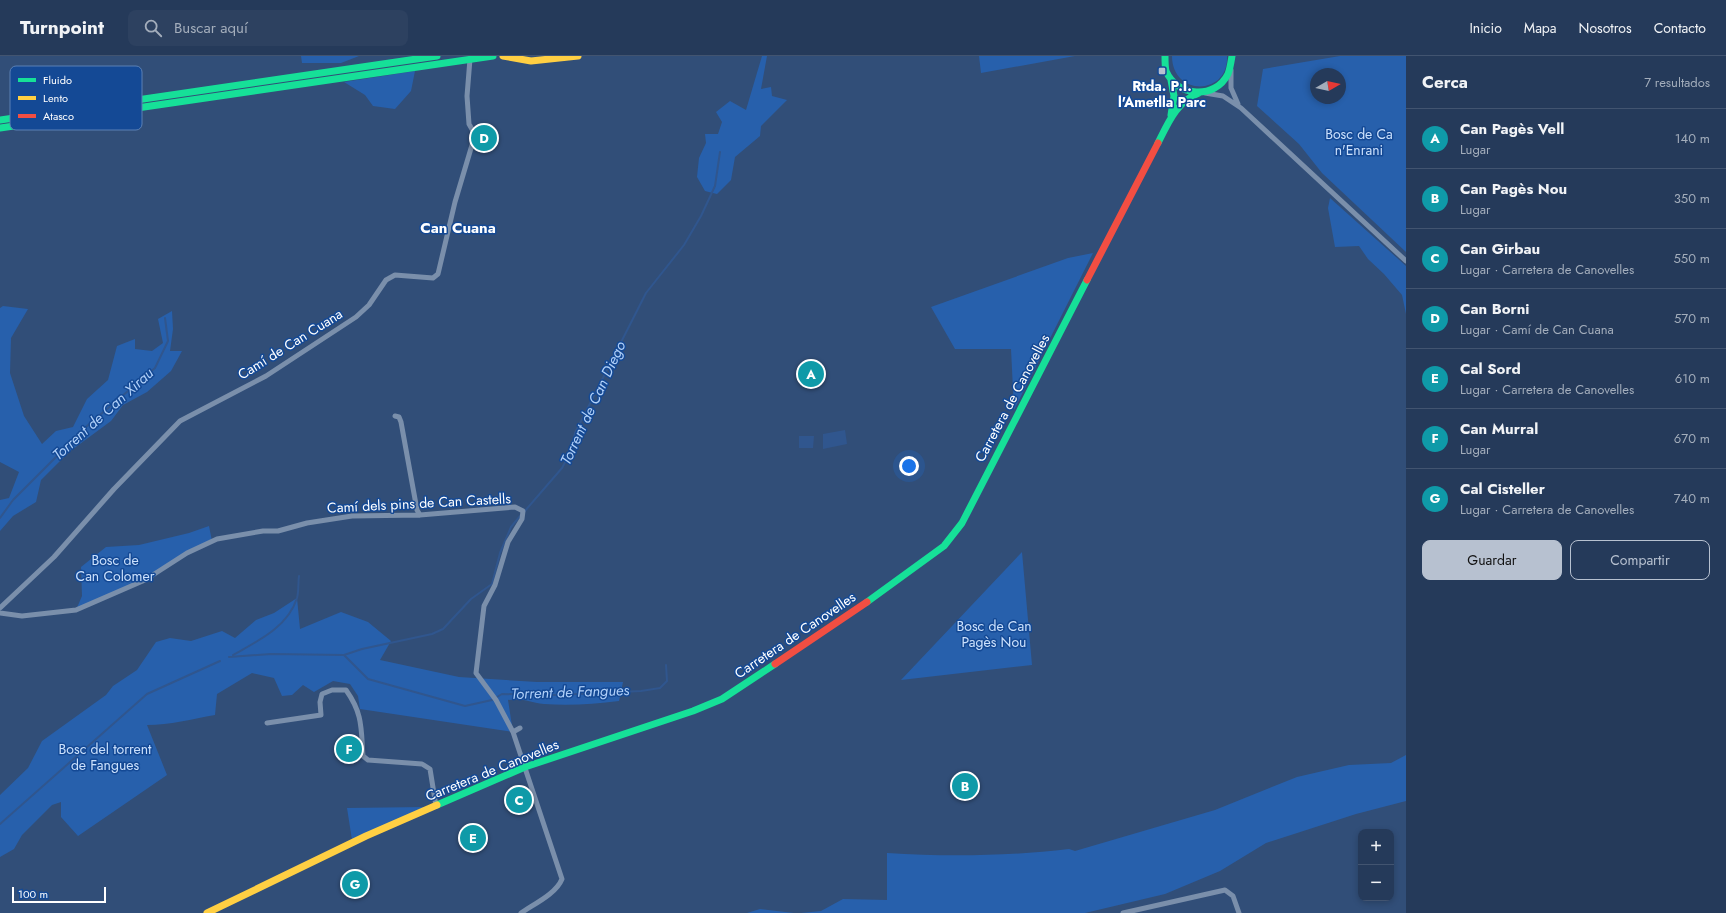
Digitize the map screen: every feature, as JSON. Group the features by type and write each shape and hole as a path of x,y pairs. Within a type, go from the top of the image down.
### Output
{"main road":[{"path":"142,99 437,56"},
{"path":"142,107 493,56"},
{"path":"503,56 518,61 547,60 578,56"},
{"name":"Carretera de Canovelles","path":"1165,56 1166,70 1171,79 1173,103 1169,121"},
{"path":"1231,68 1232,56"},
{"name":"Carretera de Canovelles","path":"207,913 366,836 525,767 693,711 722,699 885,590 944,546 962,523 1117,225 1169,121 1182,102 1192,95 1218,87 1227,78 1231,68"},
{"path":"1171,79 1183,89 1201,93"},
{"path":"0,120 10,119"},
{"path":"0,128 10,127"}],"street":[{"name":"Camí de Can Cuana","path":"0,608 54,557 114,489 180,421 266,376 356,316 369,305 386,280 395,275 433,278 438,274 455,202 472,145 473,131 469,124 467,96 470,59"},
{"path":"1231,68 1231,88 1236,101 1242,108 1406,261"},
{"path":"1201,93 1222,96 1242,108"},
{"path":"395,416 398,417 401,422 416,510 420,514"},
{"name":"Camí dels pins de Can Castells","path":"0,612 22,616 76,610 145,580 187,553 217,539 263,531 278,531 307,522 352,516 420,514 515,507 523,511 522,519 508,542 495,585 484,606 476,673 495,698 513,732 562,879 560,885 543,899 521,913"},
{"path":"267,723 320,716 320,702 322,694 332,690 346,690 355,703 360,716 363,756 368,760 422,764 430,769 436,806"},
{"path":"513,732 520,728"},
{"path":"1123,913 1218,891 1230,892 1235,899 1239,913"}],"green space":[{"path":"301,56 359,56 341,63 302,63"},
{"path":"762,56 767,56 761,89 771,87 772,96 787,100 761,126 760,136 735,157 731,180 717,194 705,191 697,177 699,158 706,143 705,134 718,134 722,122 716,112 730,101 746,110"},
{"path":"979,56 1075,56 981,73"},
{"path":"1172,56 1227,56 1225,69 1219,79 1210,84 1200,86 1190,85 1181,79 1174,69"},
{"name":"Bosc de Ca n'Enrani","path":"1340,56 1406,56 1406,252 1322,173 1299,144 1257,106 1263,69"},
{"path":"415,71 411,91 395,109 373,106 365,95 344,82"},
{"name":"Bosc de Ca n'Enrani","path":"1330,198 1406,266 1406,314 1402,295 1384,274 1368,259 1359,246 1335,247 1328,208"},
{"path":"1093,253 1014,410 1011,349 955,349 931,307 1068,258"},
{"path":"3,306 28,309 11,338 10,373 24,416 42,444 56,431 73,427 87,399 108,380 117,346 135,339 135,349 152,351 163,343 158,319 172,311 173,329 170,351 182,351 171,371 147,392 123,405 111,421 69,452 41,480 36,502 13,516 0,531 0,500 9,498 19,472 0,462 0,308"},
{"name":"Bosc de Can Colomer","path":"209,526 212,541 145,580 76,610 82,596 81,567 106,547 139,545 189,533"},
{"name":"Bosc de Can Pagès Nou","path":"1022,552 1032,665 901,680"},
{"name":"Bosc del torrent de Fangues","path":"297,598 300,629 341,612 368,622 391,641 380,660 459,677 537,682 623,682 619,701 563,705 544,704 522,700 508,700 513,732 360,709 358,696 350,684 333,681 314,692 303,685 292,695 282,696 274,678 252,673 217,694 215,715 173,723 147,725 167,775 78,836 61,817 61,802 52,805 22,835 14,849 0,857 0,795 28,768 42,741 106,695 113,686 137,670 156,642 170,638 191,641 222,631 235,638 256,620 274,613"},
{"path":"1406,755 1406,801 1356,814 1266,843 1220,871 1165,894 1085,913 801,913 821,911 843,899 887,900 887,853 978,855 1069,849 1075,851 1215,810 1297,777 1349,765 1391,763"},
{"path":"425,807 352,840 347,808"},
{"path":"760,909 794,913 747,913"}],"shaded area":[{"path":"845,430 847,444 823,449 823,434"},
{"path":"799,436 814,436 813,448 799,448"}],"waterway":[{"name":"Torrent de Can Diego","path":"524,512 562,468 570,453 575,433 646,293 684,245 701,216 715,186 720,152"},
{"name":"Torrent de Can Xirau","path":"0,518 13,500 87,426 155,368 168,341 165,318"},
{"name":"Torrent de Can Diego","path":"344,655 362,649 432,634 443,629 471,599 492,584 500,553 511,527 521,515"},
{"path":"233,655 271,632 287,617 297,598 299,576"},
{"name":"Torrent de Fangues","path":"229,657 271,654 344,655 368,679 465,706 492,700 502,694 557,695 641,691 660,688 667,681 666,665"},
{"name":"Torrent de Fangues","path":"0,824 147,694 220,661"}],"traffic: fast":[{"path":"142,99 437,56"},
{"path":"142,107 493,56"},
{"path":"1165,56 1166,71 1171,80 1178,86 1196,92 1214,88 1222,82 1228,74 1232,56"},
{"path":"1171,80 1174,96 1171,115"},
{"path":"1158,143 1170,120 1179,107 1185,101 1199,93"},
{"path":"0,120 10,119"},
{"path":"0,128 10,127"},
{"path":"867,602 944,546 962,523 1087,280"},
{"path":"437,805 525,767 693,711 722,699 775,664"}],"traffic: slow":[{"path":"503,56 531,61 578,56"},
{"path":"207,913 366,836 437,805"}],"traffic: jam":[{"path":"1087,280 1158,143"},
{"path":"775,664 867,602"}],"place":[{"name":"Rtda. P.I. l'Ametlla Parc","path":"1162,71"},
{"name":"Can Borni","path":"484,138"},
{"name":"Can Pagès Vell","path":"811,374"},
{"name":"Can Murral","path":"349,749"},
{"name":"Can Pagès Nou","path":"965,786"},
{"name":"Can Girbau","path":"519,800"},
{"name":"Cal Sord","path":"473,838"},
{"name":"Cal Cisteller","path":"355,884"}],"district":[{"name":"Can Cuana","path":"458,228"}]}
